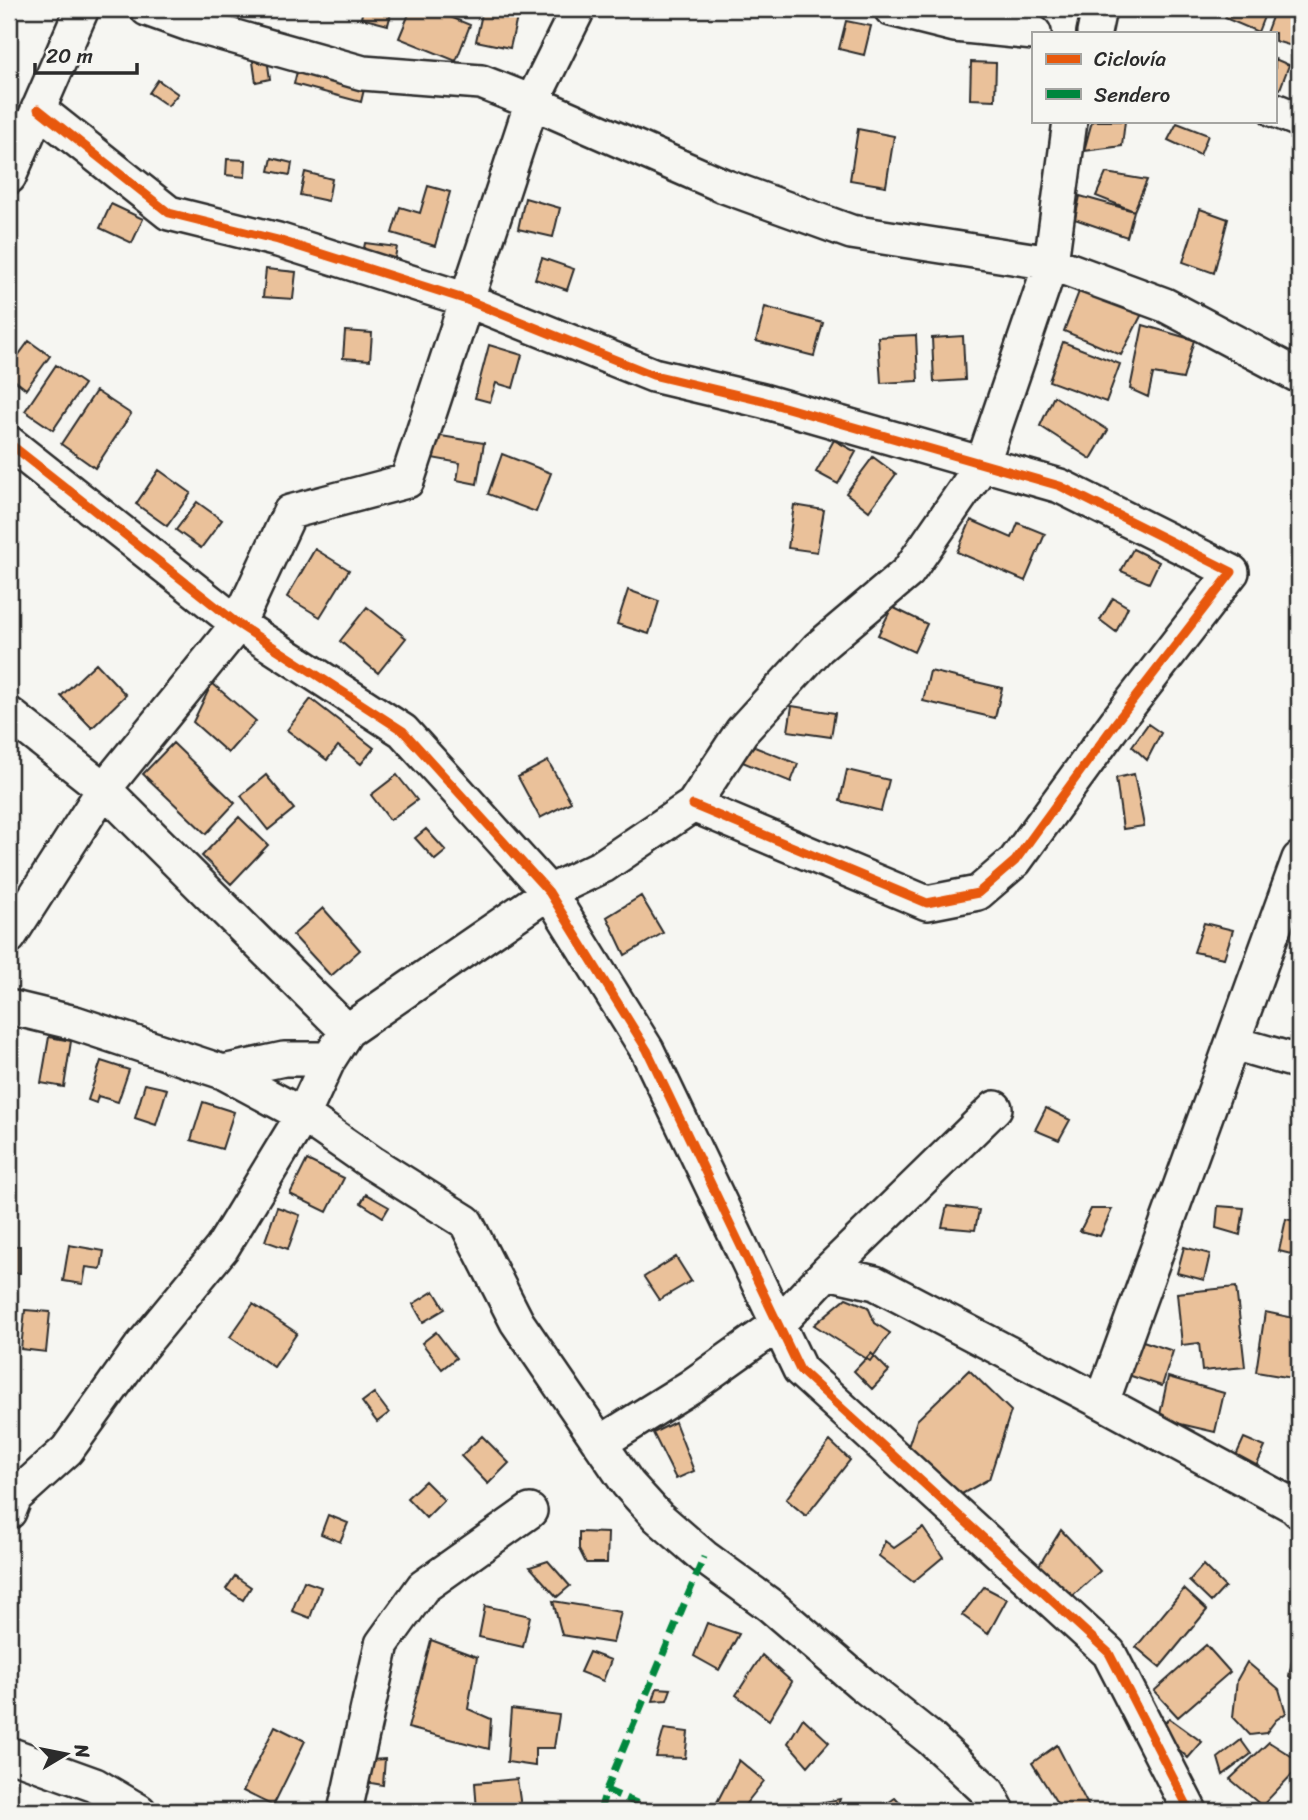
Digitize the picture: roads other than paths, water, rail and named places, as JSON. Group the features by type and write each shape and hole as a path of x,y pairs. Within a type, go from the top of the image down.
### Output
{"street":[{"path":"9,177 82,9"},
{"path":"147,9 189,24 363,73 481,82 724,186 851,232 1051,263 1165,305 1299,376"},
{"path":"9,937 104,789 238,624 290,512 407,481 532,102 578,9"},
{"path":"891,9 955,25 1032,33"},
{"path":"1094,32 1099,9"},
{"path":"38,110 169,214 278,240 467,300 653,375 764,401 1060,486 1232,572 1117,721 1015,861 978,893 928,903 693,805"},
{"path":"1276,110 1299,120"},
{"path":"9,1512 15,1497 66,1450 140,1348 222,1248 303,1115 329,1059 347,1031 549,892 603,866 693,805 742,731 809,657 908,572 982,465 1051,263 1070,122"},
{"path":"9,443 238,624 404,731 549,892 647,1050 800,1370 1109,1653 1190,1811"},
{"path":"9,714 104,789 347,1031"},
{"path":"1102,1402 1299,859"},
{"path":"9,1007 75,1023 223,1072 303,1115 372,1163 466,1222 517,1322 628,1485 658,1517 704,1557 771,1606 862,1684 932,1739 988,1792 998,1811"},
{"path":"1233,1043 1299,1062"},
{"path":"223,1072 284,1059 329,1059"},
{"path":"600,1443 690,1387 777,1325 827,1272 995,1108"},
{"path":"827,1272 874,1283 1297,1502"},
{"path":"345,1811 382,1644 423,1587 530,1511"},
{"path":"9,1754 95,1785 139,1811"}]}
